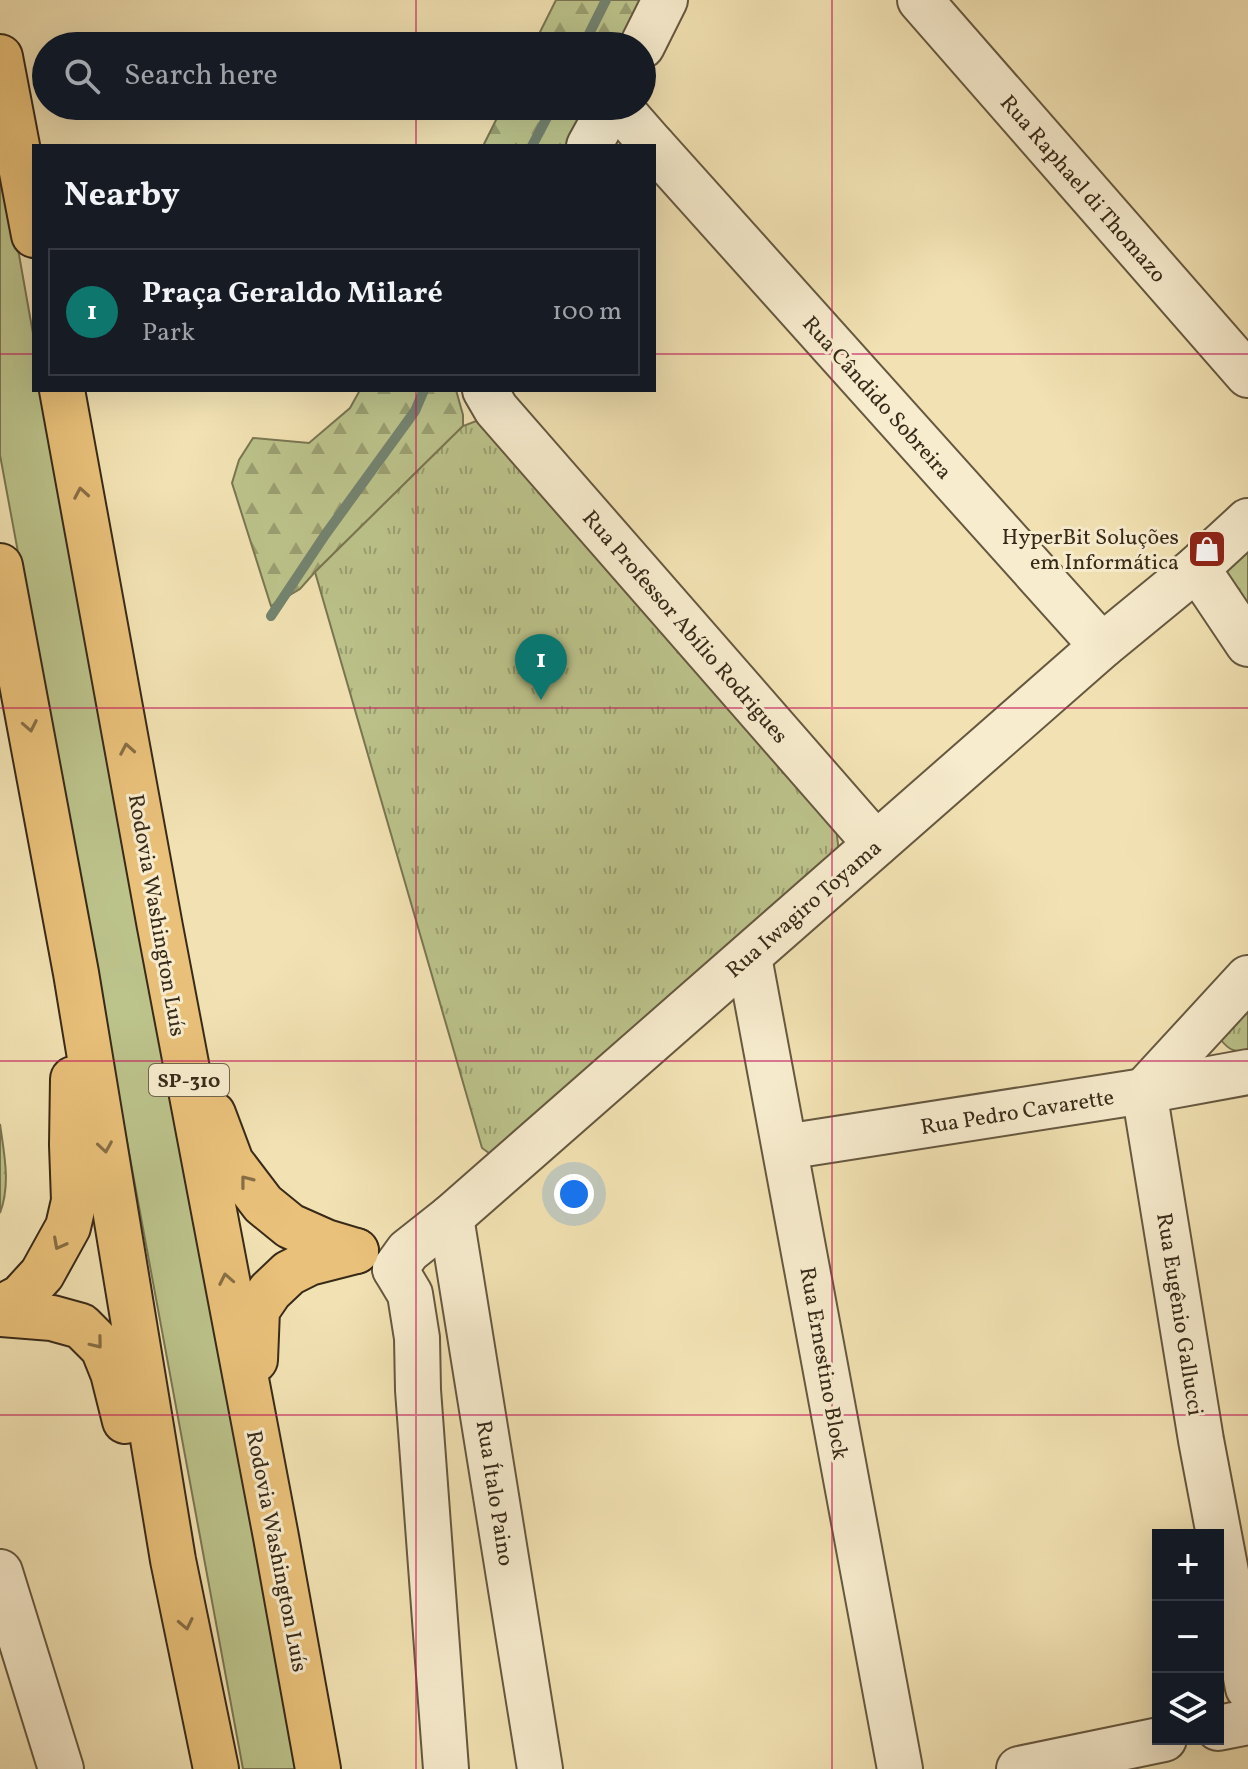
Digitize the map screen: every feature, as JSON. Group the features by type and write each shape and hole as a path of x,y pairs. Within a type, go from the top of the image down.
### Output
{"highway":[{"path":"0,57 32,225"},
{"name":"Rodovia Washington Luís","path":"62,392 318,1769"},
{"path":"0,566 76,973 173,1560 216,1769"},
{"path":"160,927 204,1091 231,1162 263,1204 290,1226 356,1251"},
{"path":"0,1311 21,1297 42,1274 68,1227 74,1201 72,1145 76,973"},
{"path":"276,1537 254,1359 257,1310 270,1291 289,1273 309,1263 356,1251"},
{"path":"0,1311 52,1318 81,1326 103,1348 113,1373 136,1468 173,1560"}],"street":[{"path":"649,32 665,0"},
{"name":"Rua Raphael di Thomazo","path":"920,0 1248,375"},
{"path":"590,144 603,120"},
{"name":"Rua Cândido Sobreira","path":"631,120 652,144"},
{"name":"Rua Cândido Sobreira","path":"656,148 1102,646"},
{"name":"Rua Professor Abílio Rodrigues","path":"491,399 876,844"},
{"name":"Rua Iwagiro Toyama","path":"395,1269 408,1251 451,1217 1248,521"},
{"path":"1197,568 1248,644"},
{"name":"Rua Ernestino Block","path":"749,957 900,1769"},
{"path":"1144,1091 1248,978"},
{"name":"Rua Pedro Cavarette","path":"785,1147 1248,1072"},
{"name":"Rua Eugênio Gallucci","path":"1144,1091 1201,1440 1248,1688"},
{"name":"Rua Ítalo Paino","path":"451,1217 540,1769"},
{"path":"356,1251 395,1269 410,1294 417,1338 418,1390 446,1769"},
{"path":"0,1572 10,1637 61,1769"},
{"path":"1224,1727 1248,1722"},
{"path":"1019,1769 1152,1741"}],"green space":[{"path":"556,0 644,0 628,32 540,32"},
{"path":"496,120 583,120 571,144 484,144"},
{"path":"0,148 32,328 32,392 43,392 184,1173 298,1769 243,1769 0,455"},
{"path":"359,392 457,392 463,426 300,589 271,606 232,483 239,460 253,438 309,443 350,408"},
{"path":"479,420 836,828 839,852 493,1156 482,1148 315,572 463,426"},
{"path":"1248,539 1248,617 1225,582 1226,558"},
{"path":"1248,993 1248,1050 1236,1051 1221,1040"},
{"path":"0,1124 6,1180 0,1213"}],"waterway":[{"path":"590,32 606,0"},
{"path":"533,144 546,120"},
{"path":"271,616 415,411 423,392"}],"place":[{"name":"HyperBit Soluções em Informática","path":"1207,549"},
{"name":"Praça Geraldo Milaré","path":"541,700"}]}
